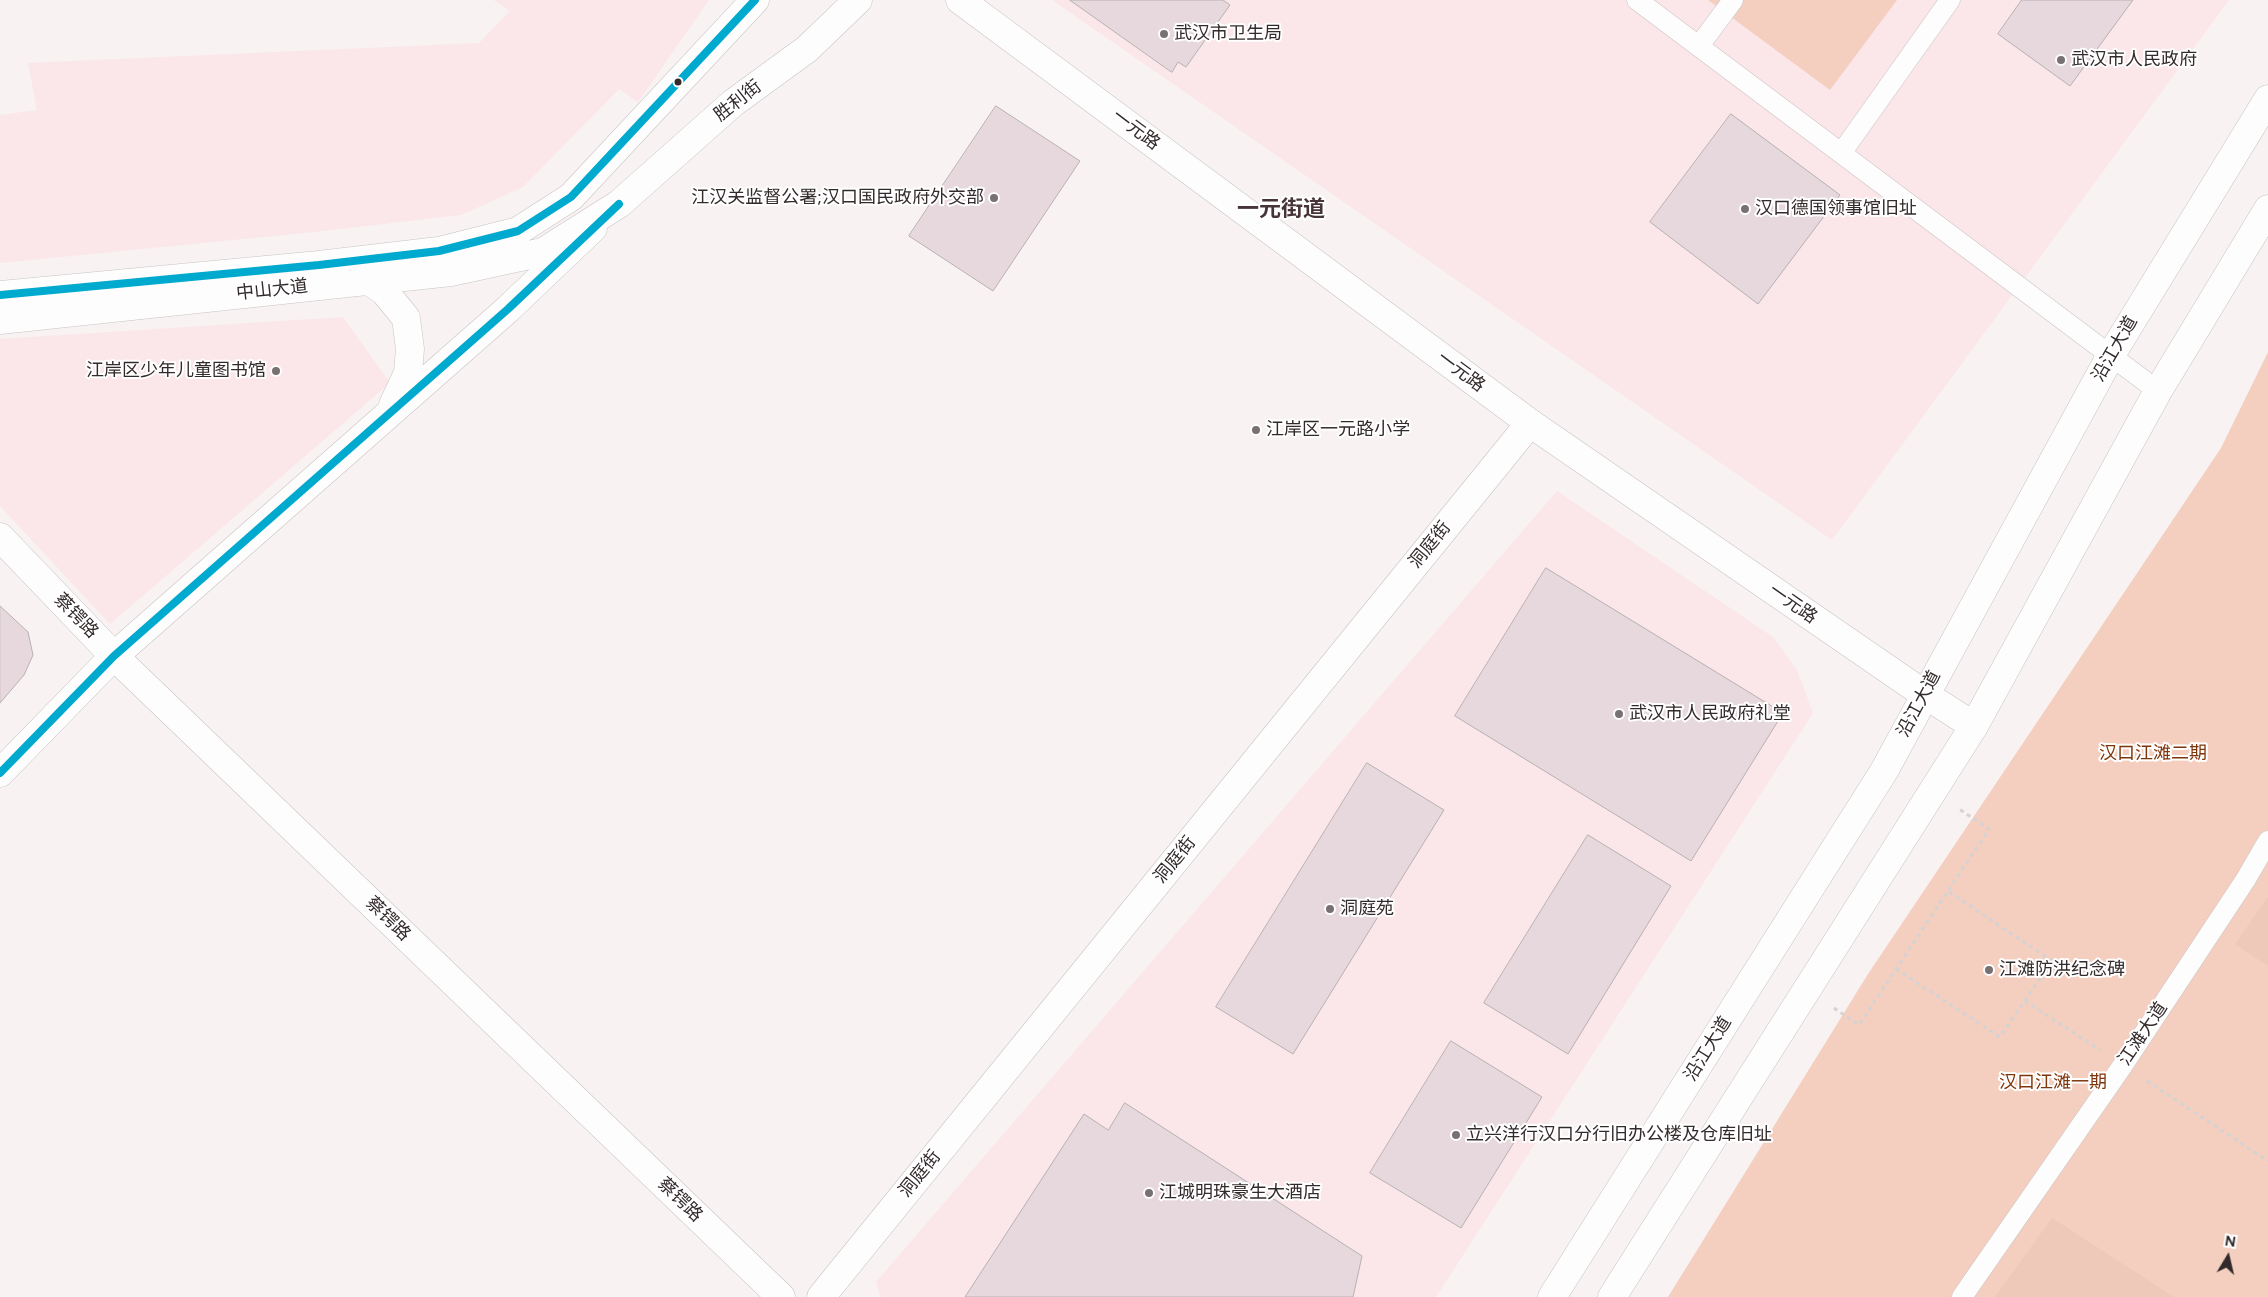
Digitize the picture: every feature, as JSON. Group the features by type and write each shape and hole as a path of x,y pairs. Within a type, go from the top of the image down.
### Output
{"main road":[{"name":"中山大道","path":"0,295 319,265 439,251 518,231 571,197 756,0"},
{"name":"胜利街","path":"0,773 114,656 508,309 619,204 733,103 807,49 858,0"},
{"name":"一元路","path":"960,0 1530,422 1924,694 1974,726"},
{"name":"沿江大道","path":"1552,1297 1884,771 1924,694 2111,355 2268,99"},
{"name":"胜利街","path":"543,252 619,204"},
{"path":"1612,1297 1974,726 2158,391 2268,208"},
{"name":"中山大道","path":"0,320 451,272 543,252"},
{"path":"319,265 366,280 384,291 406,318 410,349 408,373 389,413"},
{"name":"洞庭街","path":"821,1297 1530,422"},
{"name":"蔡锷路","path":"0,536 114,656 781,1297"}],"lane":[{"path":"1637,0 2158,391"},
{"path":"1699,46 1733,0"},
{"path":"1842,152 1950,0"},
{"name":"江滩大道","path":"1962,1297 2123,1065 2246,879 2268,841"}],"path":[{"path":"1859,1025 1989,829"},
{"path":"1896,969 2000,1037 2052,960 1948,891"}],"shaded area":[{"path":"494,0 709,0 638,102 619,89 523,187 461,215 314,232 0,263 0,115 37,110 28,63 479,43 510,11"},
{"path":"1052,0 2229,0 1832,540"},
{"path":"343,317 390,383 110,624 0,506 0,339"},
{"path":"1557,491 1773,637 1797,670 1813,713 1436,1297 881,1297 876,1282"},
{"path":"2268,897 2268,966 2235,944"},
{"path":"2052,1218 2174,1297 1995,1297"}],"green space":[{"path":"1708,0 1897,0 1830,90"},
{"name":"汉口江滩一期","path":"2268,352 2268,1297 1668,1297 1868,974 2221,448"}],"building":[{"name":"武汉市卫生局","path":"1070,0 1223,0 1230,5 1186,67 1178,62 1172,72"},
{"name":"武汉市人民政府","path":"2022,0 2133,0 2070,86 1998,34"},
{"name":"江汉关监督公署;汉口国民政府外交部","path":"996,106 1080,161 993,291 909,236"},
{"name":"汉口德国领事馆旧址","path":"1731,114 1840,195 1758,304 1650,222"},
{"name":"武汉市人民政府礼堂","path":"1546,568 1783,713 1691,861 1455,716"},
{"path":"0,606 28,632 33,655 24,675 0,703"},
{"name":"洞庭苑","path":"1367,763 1444,810 1293,1054 1216,1007"},
{"path":"1588,835 1671,886 1568,1054 1484,1003"},
{"name":"立兴洋行汉口分行旧办公楼及仓库旧址","path":"1451,1041 1542,1097 1461,1228 1370,1173"},
{"name":"江城明珠豪生大酒店","path":"1125,1103 1362,1256 1353,1297 965,1297 1084,1114 1108,1130"}],"transit line":[{"path":"0,295 319,265 439,251 518,231 571,197 755,0"},
{"path":"0,773 114,656 508,309 619,204"}],"place":[{"name":"武汉市卫生局","path":"1164,34"},
{"name":"武汉市人民政府","path":"2061,60"},
{"name":"江汉关监督公署;汉口国民政府外交部","path":"994,198"},
{"name":"汉口德国领事馆旧址","path":"1745,209"},
{"name":"江岸区少年儿童图书馆","path":"276,371"},
{"name":"江岸区一元路小学","path":"1256,430"},
{"name":"武汉市人民政府礼堂","path":"1619,714"},
{"name":"洞庭苑","path":"1330,909"},
{"name":"江滩防洪纪念碑","path":"1989,970"},
{"name":"立兴洋行汉口分行旧办公楼及仓库旧址","path":"1456,1135"},
{"name":"江城明珠豪生大酒店","path":"1149,1193"}],"district":[{"name":"一元街道","path":"1281,210"}],"park label":[{"name":"汉口江滩二期","path":"2153,754"}]}
